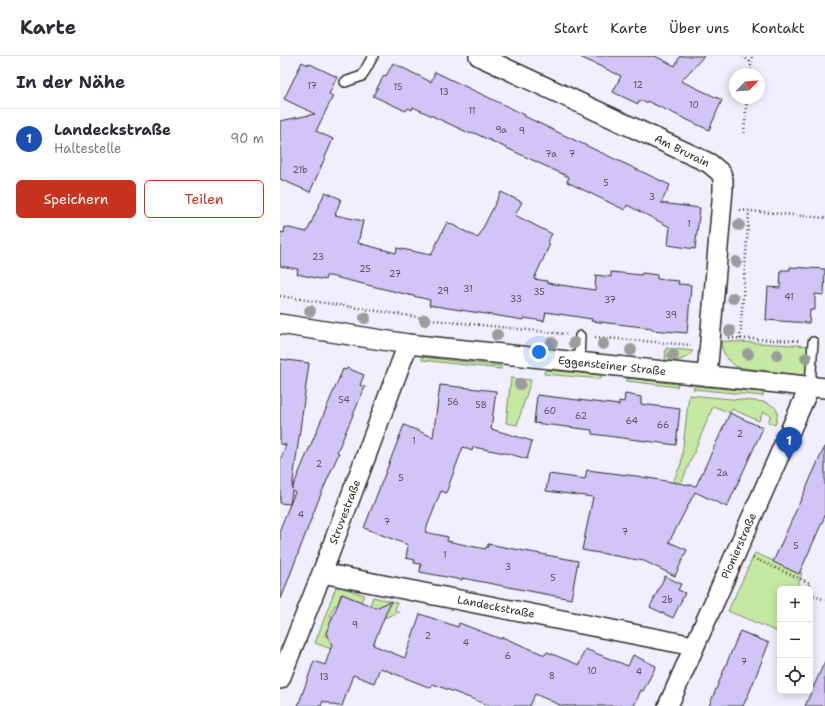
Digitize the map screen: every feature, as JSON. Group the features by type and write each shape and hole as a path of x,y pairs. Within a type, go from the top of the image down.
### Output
{"street":[{"name":"Am Brurain","path":"479,56 708,163 721,172 723,180 722,208 706,376"},
{"name":"Eggensteiner Straße","path":"280,324 408,344 817,387"},
{"name":"Struvestraße","path":"280,679 322,573 408,344"},
{"name":"Pionierstraße","path":"668,706 737,551 817,387"},
{"name":"Landeckstraße","path":"322,573 694,646"}],"lane":[{"path":"345,82 362,76 373,56"},
{"path":"579,362 580,336"},
{"path":"813,342 817,387"}],"path":[{"path":"744,56 751,63"},
{"path":"751,68 752,56"},
{"path":"744,133 747,104"},
{"path":"722,208 825,218"},
{"path":"740,339 749,211"},
{"path":"280,296 443,321 580,336 710,342 740,339 813,342"},
{"path":"737,551 810,583 808,586"},
{"path":"813,595 825,600"}],"green space":[{"path":"721,341 811,346 809,376 737,367 728,360 722,349"},
{"path":"666,348 693,351 680,360 665,361"},
{"path":"422,357 501,366 501,369 422,360"},
{"path":"545,370 601,375 601,379 544,374"},
{"path":"511,378 531,380 517,425 506,423"},
{"path":"627,378 678,384 677,387 627,381"},
{"path":"694,386 763,392 763,396 693,389"},
{"path":"689,395 764,402 777,410 777,416 775,425 768,422 771,415 763,412 759,421 732,409 730,413 713,406 679,489 673,482 681,464"},
{"path":"755,553 802,573 797,586 777,586 777,632 728,611"},
{"path":"338,586 364,595 361,602 341,594 337,606 335,605 330,616 333,617 325,636 336,642 345,654 315,643 336,587"},
{"path":"373,597 397,603 395,611 399,612 384,618 381,606 375,608 370,606"}],"building":[{"path":"578,56 655,56 675,66 680,56 704,56 681,81 722,100 709,130 647,101 646,103 640,100 638,104 613,92 621,76"},
{"path":"302,62 308,65 308,63 337,77 329,94 333,96 316,131 333,139 310,192 280,179 280,121 315,114 284,99"},
{"path":"393,63 431,82 435,72 670,185 661,203 700,208 695,249 668,245 670,227 627,205 625,210 567,182 569,177 472,132 471,134 413,107 412,110 408,108 406,111 373,96 384,75 386,76"},
{"path":"325,192 341,199 335,215 363,221 358,243 396,253 397,248 431,255 447,222 478,238 501,192 522,202 515,215 552,234 547,242 550,244 534,279 547,281 547,283 595,290 596,275 611,277 611,272 641,275 642,273 657,275 657,279 679,281 678,284 691,285 687,333 652,330 652,328 591,321 592,319 546,312 544,321 524,318 524,320 429,305 430,300 330,276 326,276 325,280 297,274 298,269 280,266 280,232 284,233 285,227 307,232"},
{"path":"790,267 825,269 824,295 815,294 815,310 810,310 809,323 766,320 768,287 780,288 781,270 790,270"},
{"path":"280,359 309,363 292,489 343,369 346,370 347,368 364,375 360,385 365,387 337,452 339,453 318,501 281,599 280,529 295,492 292,491 290,504 280,503 280,461 286,445 280,444"},
{"path":"440,385 496,391 491,429 532,441 527,459 473,447 472,451 463,447 446,493 441,491 425,532 448,537 447,541 485,549 488,547 488,544 578,561 571,599 462,578 462,580 420,572 421,564 414,563 415,560 406,558 408,545 364,528 404,425 433,437"},
{"path":"625,394 641,397 641,404 680,409 676,445 592,434 592,430 534,423 537,395 619,405 619,401 624,402"},
{"path":"730,413 763,428 727,507 695,492 669,542 687,550 675,576 644,561 582,550 593,497 546,491 549,474 585,479 587,470 696,486"},
{"path":"825,446 825,516 799,574 773,562"},
{"path":"665,576 681,584 678,590 685,593 673,618 650,607"},
{"path":"342,594 376,608 391,601 373,645 405,658 420,614 458,627 459,623 501,639 502,637 545,655 547,652 579,665 585,649 628,666 633,655 656,666 643,691 641,690 634,706 562,706 535,694 530,706 491,706 433,684 431,688 380,668 374,683 353,675 342,706 337,706 323,701 321,706 298,706 314,661 325,665 332,645 326,633"},
{"path":"740,631 769,643 749,693 743,706 709,706"},
{"path":"825,661 825,706 805,706 810,694 813,694 813,688"}],"place":[{"name":"Landeckstraße","path":"789,460"}]}
